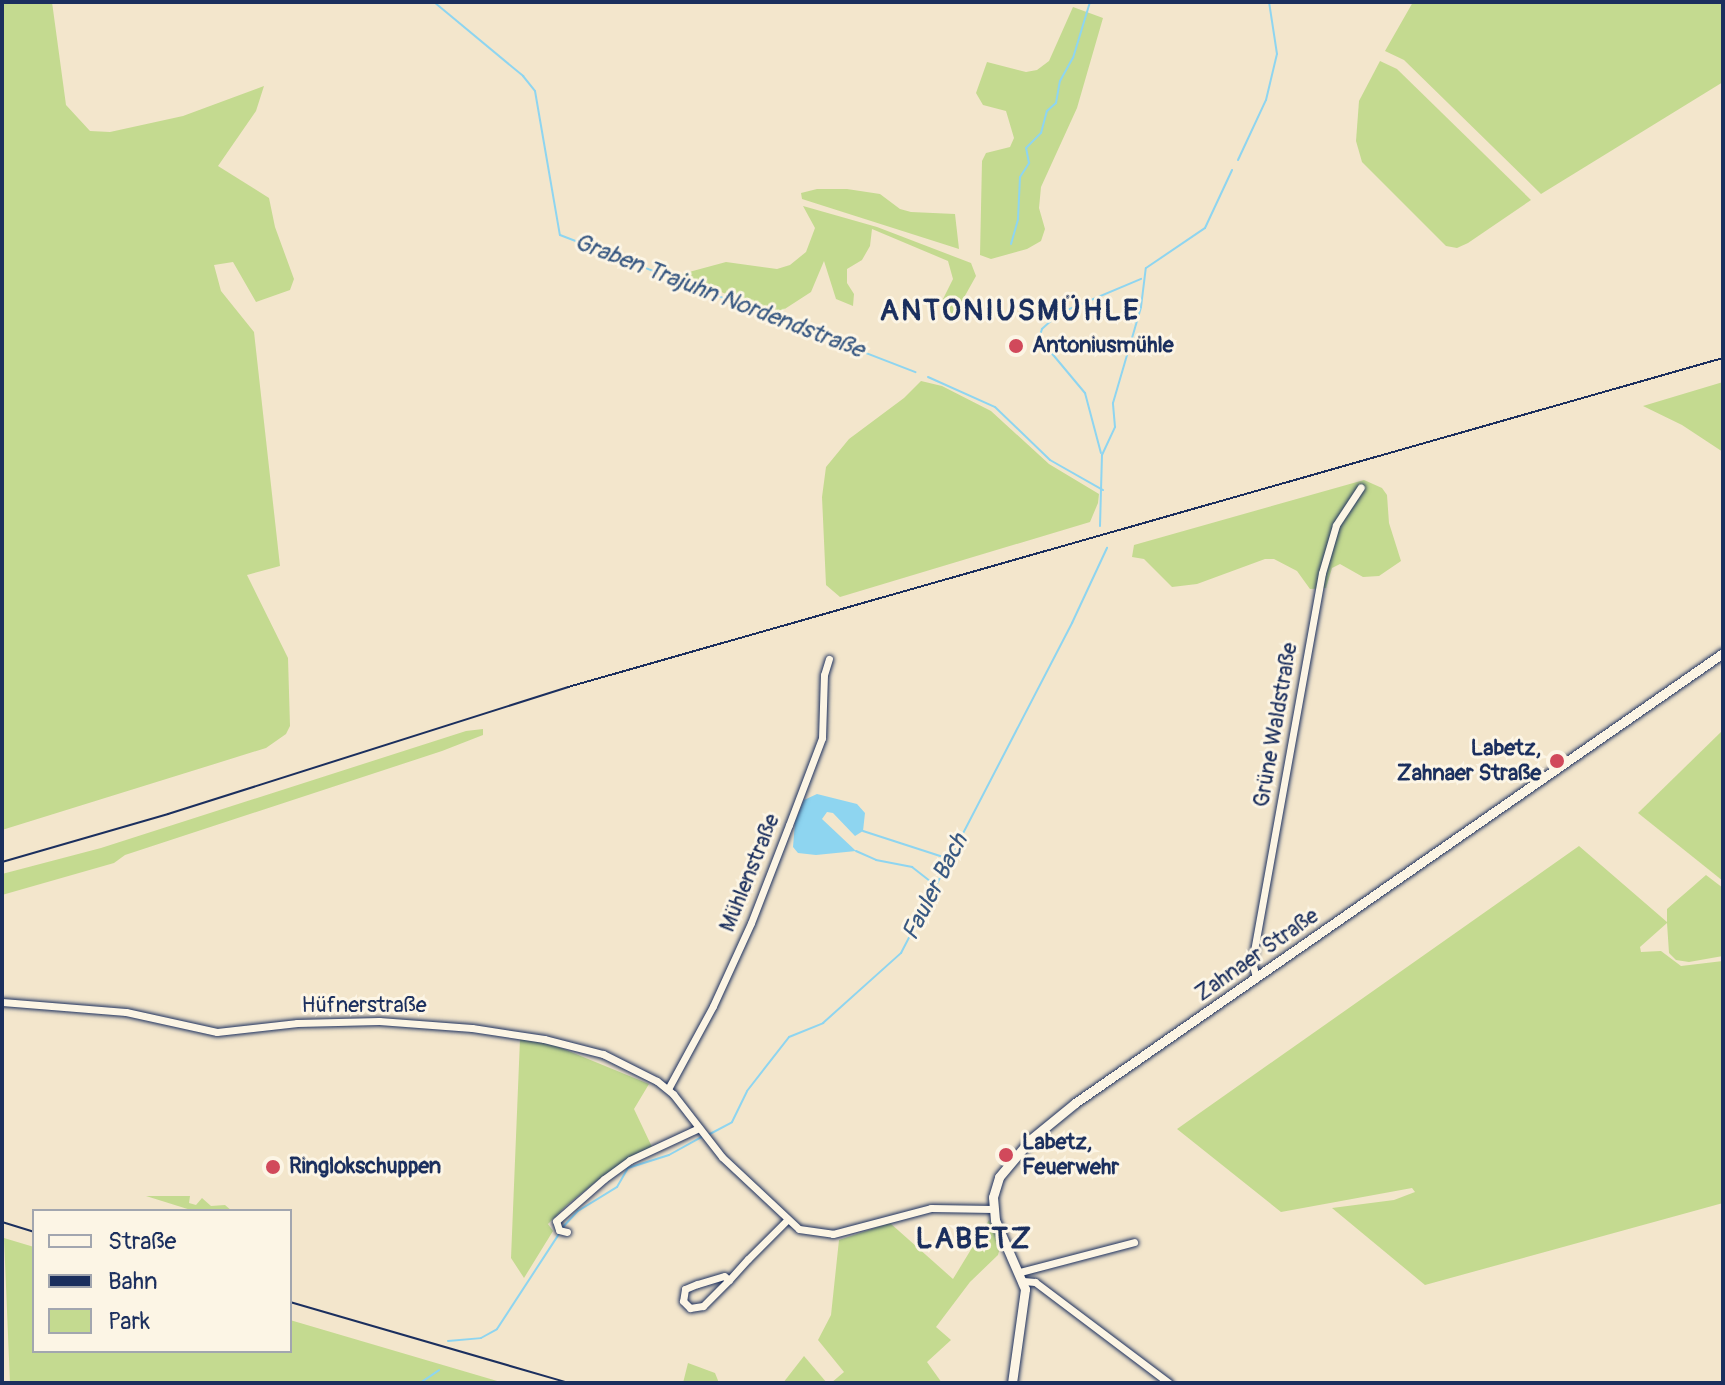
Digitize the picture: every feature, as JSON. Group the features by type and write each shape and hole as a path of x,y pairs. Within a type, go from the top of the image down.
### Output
{"main road":[{"name":"Zahnaer Straße","path":"993,1209 993,1195 999,1177 1043,1128 1723,653"},
{"path":"993,1209 1022,1276 1025,1306 1012,1383"}],"street":[{"name":"Grüne Waldstraße","path":"1256,977 1252,962 1322,573 1336,525 1361,487"},
{"name":"Mühlenstraße","path":"668,1089 713,1006 751,923 822,738 824,675 829,659"},
{"name":"Hüfnerstraße","path":"2,1002 126,1012 217,1032 297,1023 379,1021 485,1029 603,1054 643,1072 668,1089 710,1143 787,1220 806,1231 833,1234 931,1208 993,1209"},
{"path":"567,1232 555,1224 571,1204 630,1160 700,1130"},
{"path":"729,1280 724,1276 685,1289 683,1301 690,1308 703,1306 729,1280 787,1220"},
{"path":"1022,1276 1134,1242"},
{"path":"1022,1276 1035,1282 1169,1383"}],"green space":[{"path":"2,2 52,2 66,105 90,131 110,132 183,116 264,86 256,111 218,166 269,198 275,227 294,279 290,290 256,302 233,262 214,265 221,291 254,332 280,566 247,575 288,658 290,726 286,734 266,748 2,830"},
{"path":"1413,2 1723,2 1723,82 1541,194 1404,60 1385,51"},
{"path":"1073,7 1103,18 1077,108 1041,187 1039,208 1045,229 1041,241 1027,249 991,259 980,255 982,161 986,153 1010,147 1014,138 1006,111 983,105 976,93 987,62 1026,72 1037,70 1049,61"},
{"path":"1380,61 1397,69 1531,200 1468,243 1457,248 1446,246 1362,162 1356,141 1359,101"},
{"path":"817,189 880,194 900,209 911,212 955,214 959,249 802,199 801,193"},
{"path":"803,206 877,227 971,263 976,276 952,319 943,311 943,299 953,279 948,261 872,229 870,246 862,260 847,269 847,283 854,294 853,306 836,299 824,261 811,292 777,314 678,275 726,262 777,269 790,265 806,252 815,228"},
{"path":"921,381 942,386 991,411 1049,464 1099,494 1098,503 1090,522 840,597 826,585 822,497 826,467 849,439 904,398"},
{"path":"1723,382 1723,452 1682,425 1643,406"},
{"path":"1364,480 1382,488 1387,495 1389,523 1401,561 1379,576 1363,577 1340,564 1332,568 1326,588 1310,589 1297,571 1274,559 1265,559 1197,584 1172,587 1144,559 1132,557 1134,545"},
{"path":"483,729 483,735 442,751 125,855 114,863 2,895 2,874 101,848 466,731"},
{"path":"1723,730 1723,881 1638,813"},
{"path":"1579,846 1667,922 1667,909 1706,875 1723,888 1723,956 1689,962 1676,960 1669,953 1667,923 1640,947 1641,952 1661,951 1681,966 1723,961 1723,1203 1425,1285 1332,1208 1394,1200 1415,1192 1412,1188 1281,1212 1177,1129"},
{"path":"520,1039 554,1045 649,1084 634,1109 652,1147 603,1176 548,1224 553,1231 524,1278 511,1258"},
{"path":"146,1196 190,1196 189,1203 196,1205 202,1198 211,1206 225,1205 230,1209 188,1209"},
{"path":"989,1220 1001,1244 998,1255 970,1282 936,1327 951,1340 927,1362 942,1383 831,1383 844,1372 818,1340 831,1315 839,1240 890,1223 953,1279"},
{"path":"4,1238 32,1246 32,1353 292,1353 292,1321 504,1383 10,1383"},
{"path":"804,1356 827,1383 783,1383"},
{"path":"688,1363 715,1373 719,1383 683,1383"}],"water":[{"path":"817,794 857,804 865,813 863,831 855,836 833,813 827,812 822,819 856,851 816,855 798,853 793,847 795,822 804,800"}],"waterway":[{"name":"Graben Trajuhn Nordendstraße","path":"434,2 523,76 535,91 560,235 915,372"},
{"path":"1011,244 1018,219 1020,177 1029,163 1026,148 1041,133 1047,111 1056,103 1060,81 1073,58 1090,2"},
{"name":"Fauler Bach","path":"1238,160 1266,100 1277,54 1269,2"},
{"name":"Fauler Bach","path":"1100,526 1102,455 1115,427 1113,403 1141,307 1146,268 1205,228 1232,170"},
{"path":"1060,313 1141,279"},
{"path":"1053,319 1042,329 1039,338 1085,393 1101,453"},
{"name":"Graben Trajuhn Nordendstraße","path":"928,377 995,407 1050,460 1103,490"},
{"name":"Fauler Bach","path":"708,1135 732,1122 747,1091 789,1037 823,1023 901,953 1072,623 1107,548"},
{"path":"863,831 949,859"},
{"path":"856,851 876,860 912,867 934,884"},
{"name":"Fauler Bach","path":"562,1228 578,1211 617,1187 628,1168 669,1155 702,1137"},
{"name":"Fauler Bach","path":"448,1341 481,1338 497,1329 559,1234"},
{"name":"Fauler Bach","path":"420,1383 439,1370"}],"railway":[{"path":"2,862 168,814 568,687 1723,358"},
{"path":"2,1222 32,1231"},
{"path":"292,1303 568,1383"}],"place":[{"name":"Antoniusmühle","path":"1016,346"},
{"name":"Labetz, Zahnaer Straße","path":"1557,761"},
{"name":"Labetz, Feuerwehr","path":"1006,1155"},
{"name":"Ringlokschuppen","path":"273,1167"}],"district":[{"name":"ANTONIUSMÜHLE","path":"1010,311"},
{"name":"LABETZ","path":"974,1239"}]}
